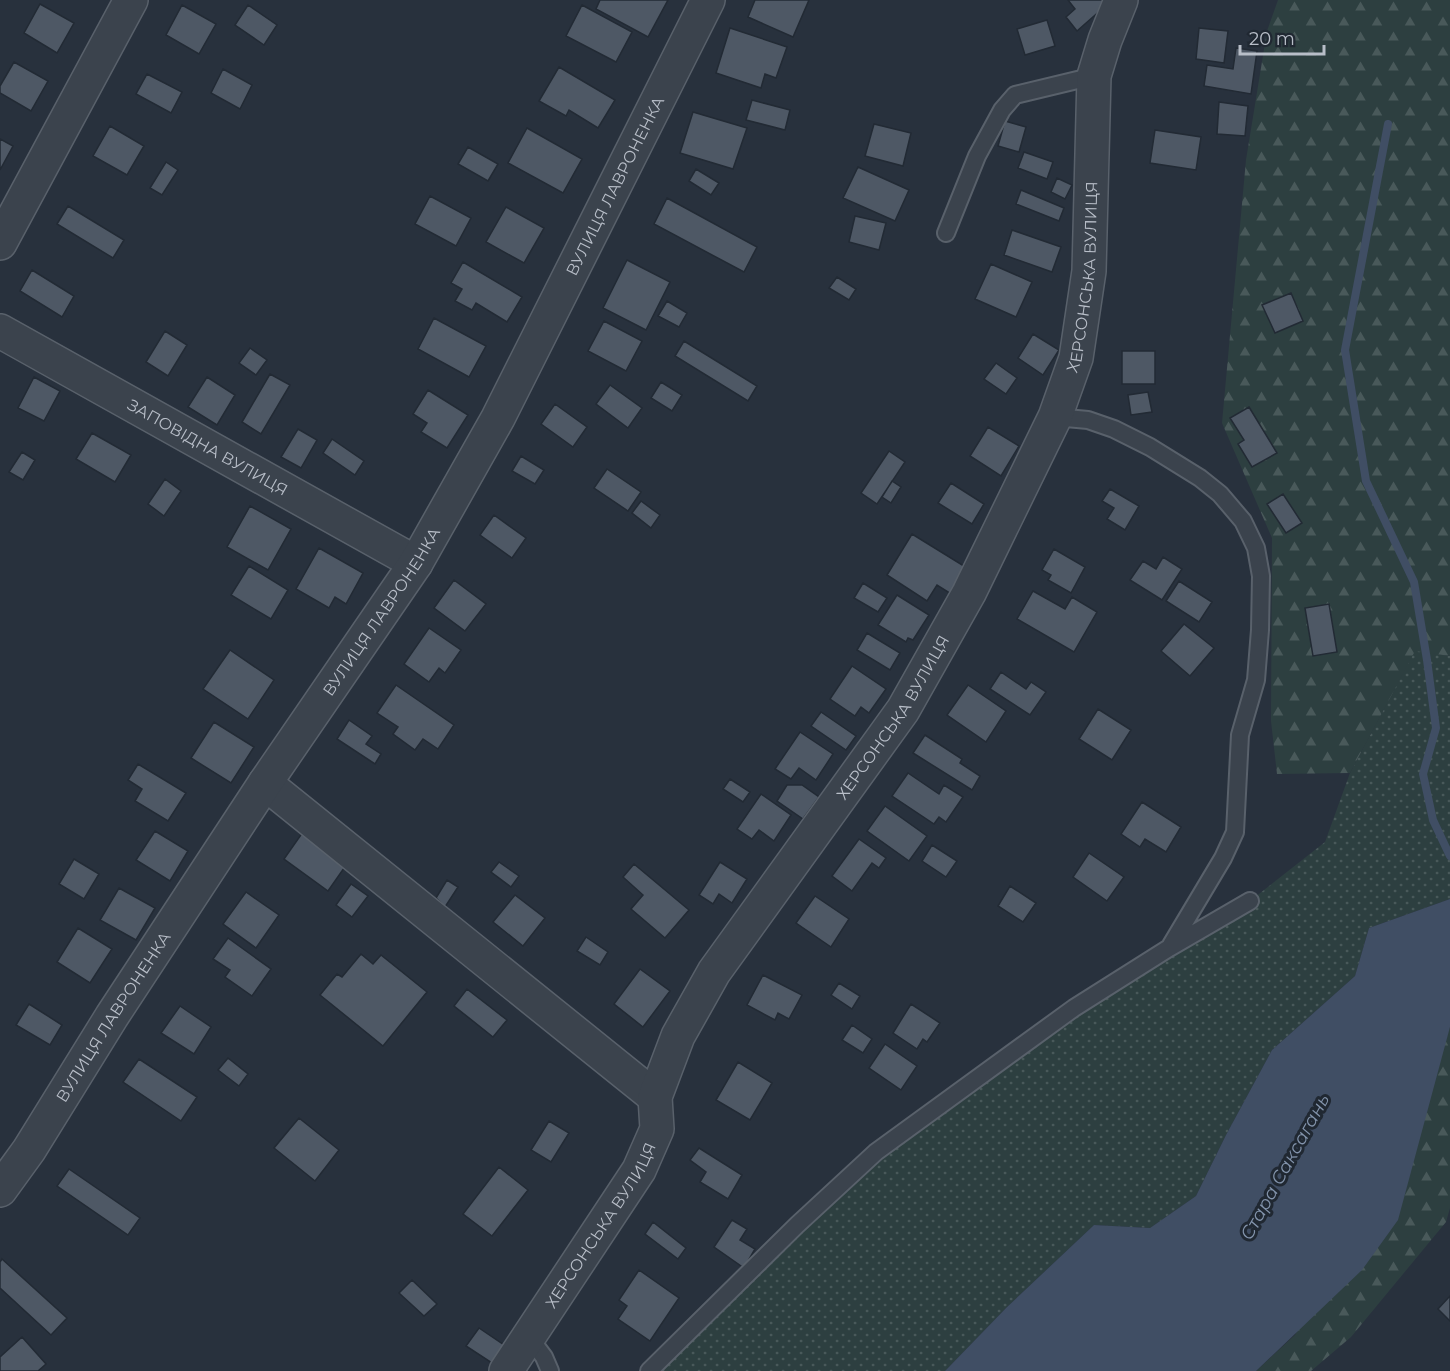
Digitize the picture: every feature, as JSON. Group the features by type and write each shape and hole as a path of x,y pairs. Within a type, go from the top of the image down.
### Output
{"street":[{"path":"0,243 131,0"},
{"name":"ВУЛИЦЯ ЛАВРОНЕНКА","path":"0,1190 29,1150 112,1016 265,783 416,563 498,418 708,0"},
{"name":"ХЕРСОНСЬКА ВУЛИЦЯ","path":"506,1371 639,1170 657,1129 655,1097 678,1036 714,972 903,710 969,593 1055,417 1076,358 1089,271 1094,76 1121,0"},
{"name":"ЗАПОВІДНА ВУЛИЦЯ","path":"0,332 416,563"},
{"path":"265,783 655,1097"}],"lane":[{"path":"945,233 977,156 1002,110 1015,95 1094,76"},
{"path":"1055,417 1088,420 1114,429 1150,447 1200,478 1220,494 1243,521 1256,548 1261,576 1260,630 1256,680 1240,735 1235,832 1223,858 1169,948"},
{"path":"649,1371 797,1225 876,1152 1074,1008 1169,948 1250,901"},
{"path":"529,1337 543,1356 550,1371"}],"green space":[{"path":"1278,0 1450,0 1450,656 1415,651 1350,773 1277,774 1271,721 1272,538 1222,423 1246,160 1267,31"},
{"path":"1415,650 1450,656 1450,899 1369,928 1355,976 1272,1050 1196,1196 1150,1228 1094,1225 1007,1307 945,1371 649,1371 797,1225 951,1095 1250,901 1325,842 1350,773"},
{"path":"1450,1027 1450,1208 1446,1222 1351,1337 1311,1371 1256,1371 1295,1335 1446,1039"}],"water":[{"name":"Стара Саксагань","path":"1450,899 1450,1027 1398,1220 1362,1270 1256,1371 945,1371 1007,1307 1094,1225 1150,1228 1196,1196 1272,1050 1355,976 1369,928"}],"building":[{"path":"600,0 668,0 648,37 596,9"},
{"path":"755,0 809,0 793,37 748,17"},
{"path":"1068,0 1111,1 1077,31 1066,17 1075,9"},
{"path":"40,4 74,23 57,53 24,33"},
{"path":"182,5 216,24 199,54 166,35"},
{"path":"248,5 277,25 264,45 235,25"},
{"path":"582,5 632,32 616,62 566,36"},
{"path":"1047,20 1055,46 1025,55 1017,29"},
{"path":"730,28 787,47 776,78 765,74 761,88 716,73"},
{"path":"1199,28 1228,31 1224,63 1196,59"},
{"path":"1236,48 1257,51 1251,94 1204,86 1207,65 1233,69"},
{"path":"14,62 48,81 31,111 0,93 0,86"},
{"path":"559,67 615,100 598,128 569,110 566,116 539,101"},
{"path":"223,69 252,85 240,109 211,93"},
{"path":"147,74 182,92 171,113 136,94"},
{"path":"752,100 790,110 785,130 746,120"},
{"path":"1219,102 1248,106 1245,136 1217,134"},
{"path":"693,112 747,128 733,169 680,153"},
{"path":"1005,121 1026,127 1019,152 998,146"},
{"path":"874,124 911,133 903,166 865,156"},
{"path":"110,126 144,146 127,175 93,156"},
{"path":"527,128 582,159 563,193 508,163"},
{"path":"1155,130 1201,137 1196,170 1150,163"},
{"path":"0,139 13,146 0,170"},
{"path":"468,147 498,164 488,181 458,164"},
{"path":"1024,152 1053,162 1047,179 1018,168"},
{"path":"166,162 178,170 162,195 150,188"},
{"path":"858,167 909,190 895,221 843,198"},
{"path":"696,169 719,183 711,195 689,181"},
{"path":"1057,178 1072,185 1065,199 1051,192"},
{"path":"1021,190 1064,208 1059,221 1016,204"},
{"path":"430,196 471,218 456,246 415,224"},
{"path":"667,198 757,247 744,272 654,224"},
{"path":"68,206 124,240 113,258 57,224"},
{"path":"506,207 544,228 524,263 486,242"},
{"path":"855,216 886,223 879,250 849,242"},
{"path":"1012,230 1061,247 1052,272 1004,255"},
{"path":"627,260 670,282 646,330 603,308"},
{"path":"463,262 522,297 507,322 476,303 472,310 455,301 462,289 451,283"},
{"path":"991,264 1032,282 1016,317 975,299"},
{"path":"32,270 74,296 62,317 20,291"},
{"path":"837,277 856,289 849,300 829,288"},
{"path":"1291,293 1303,321 1275,333 1262,305"},
{"path":"667,301 687,313 679,327 658,316"},
{"path":"434,318 486,346 469,377 418,349"},
{"path":"604,321 642,341 626,371 588,351"},
{"path":"165,331 187,345 168,376 146,362"},
{"path":"1033,334 1059,350 1043,375 1018,358"},
{"path":"684,341 757,386 748,401 675,356"},
{"path":"250,348 267,360 256,375 239,363"},
{"path":"1122,351 1155,351 1155,384 1122,384"},
{"path":"996,363 1017,378 1006,394 984,379"},
{"path":"270,374 290,385 261,434 242,422"},
{"path":"34,377 60,391 44,421 18,408"},
{"path":"207,377 235,395 217,425 188,407"},
{"path":"661,382 682,395 672,411 651,398"},
{"path":"610,385 642,408 628,428 596,404"},
{"path":"428,390 468,415 447,448 421,432 427,423 413,414"},
{"path":"1148,392 1152,412 1131,415 1128,395"},
{"path":"555,404 587,427 573,447 541,424"},
{"path":"1249,407 1277,453 1252,467 1238,444 1244,440 1230,418"},
{"path":"988,427 1019,446 1001,476 970,456"},
{"path":"298,429 317,440 301,468 281,457"},
{"path":"92,433 131,455 115,482 76,459"},
{"path":"332,439 364,461 355,475 323,453"},
{"path":"889,451 905,462 877,504 861,493"},
{"path":"22,452 35,460 23,480 9,472"},
{"path":"521,456 544,470 535,484 512,471"},
{"path":"607,469 641,492 628,511 594,488"},
{"path":"165,479 181,491 164,516 148,504"},
{"path":"892,481 901,487 891,503 882,497"},
{"path":"951,483 984,504 972,524 938,503"},
{"path":"1110,489 1139,506 1125,530 1107,519 1114,508 1102,501"},
{"path":"1283,494 1302,523 1286,533 1267,504"},
{"path":"641,501 660,515 651,528 632,513"},
{"path":"250,506 291,529 268,570 227,547"},
{"path":"494,515 526,538 512,558 480,535"},
{"path":"912,534 972,571 956,597 937,585 927,601 887,575"},
{"path":"319,548 363,573 346,604 335,597 329,608 296,589"},
{"path":"1054,549 1085,567 1071,593 1048,580 1051,575 1042,570"},
{"path":"1163,557 1182,569 1162,600 1130,580 1143,561 1156,569"},
{"path":"249,566 288,590 271,619 231,595"},
{"path":"454,580 486,604 465,631 434,608"},
{"path":"1179,581 1212,602 1199,622 1166,601"},
{"path":"863,583 887,598 878,612 854,598"},
{"path":"1033,591 1065,609 1072,597 1097,612 1074,652 1017,619"},
{"path":"897,595 929,615 913,640 908,638 906,642 878,625"},
{"path":"1329,604 1337,652 1313,656 1305,608"},
{"path":"1184,624 1214,648 1190,676 1161,651"},
{"path":"429,628 461,650 445,673 439,668 429,682 404,664"},
{"path":"867,633 900,653 890,670 857,650"},
{"path":"230,650 274,680 248,719 203,689"},
{"path":"852,666 886,689 869,713 861,707 855,716 830,699"},
{"path":"1001,672 1026,689 1031,682 1046,692 1030,715 990,689"},
{"path":"396,685 454,725 438,749 423,739 415,750 393,734 398,727 377,713"},
{"path":"968,685 1006,711 986,742 947,715"},
{"path":"1098,709 1131,730 1112,760 1079,739"},
{"path":"821,712 856,736 846,750 811,726"},
{"path":"349,720 372,736 366,744 381,754 375,764 337,739"},
{"path":"214,722 254,747 231,783 191,758"},
{"path":"800,732 833,754 816,780 799,768 791,779 775,769"},
{"path":"925,735 962,759 960,763 980,776 972,790 913,753"},
{"path":"138,764 186,793 168,821 135,801 142,789 128,780"},
{"path":"908,773 939,794 944,785 963,797 946,822 939,817 934,824 892,796"},
{"path":"730,779 750,792 743,802 723,789"},
{"path":"787,785 802,785 819,797 803,819 777,801"},
{"path":"761,794 791,815 774,841 759,830 752,839 737,829"},
{"path":"1142,802 1181,827 1166,852 1145,839 1140,847 1121,834"},
{"path":"885,806 927,836 909,861 867,831"},
{"path":"305,829 349,861 328,891 284,859"},
{"path":"155,831 188,851 170,881 136,860"},
{"path":"859,839 886,858 879,868 872,863 852,891 832,876"},
{"path":"932,845 957,861 946,877 922,861"},
{"path":"1089,853 1124,877 1107,901 1073,877"},
{"path":"74,859 99,874 84,899 59,884"},
{"path":"499,862 519,876 511,887 491,872"},
{"path":"720,862 747,879 732,903 719,894 713,904 699,895"},
{"path":"634,864 689,910 665,938 631,909 643,895 623,877"},
{"path":"447,880 458,887 445,907 436,898"},
{"path":"351,884 368,896 352,917 336,905"},
{"path":"1010,886 1036,903 1023,922 998,906"},
{"path":"119,888 155,908 136,940 100,920"},
{"path":"246,892 279,915 256,948 223,924"},
{"path":"515,895 545,918 523,946 493,922"},
{"path":"815,896 849,919 831,947 796,923"},
{"path":"78,928 112,949 90,983 57,962"},
{"path":"586,937 608,952 600,965 577,951"},
{"path":"228,938 271,969 252,996 225,977 230,970 213,959"},
{"path":"361,954 373,964 381,955 427,992 383,1046 320,995 337,974 342,977"},
{"path":"640,969 670,991 643,1027 614,1004"},
{"path":"763,975 802,995 789,1019 778,1013 775,1020 747,1005"},
{"path":"839,983 860,996 852,1009 831,995"},
{"path":"467,989 507,1020 493,1037 454,1006"},
{"path":"29,1004 62,1025 50,1045 16,1025"},
{"path":"911,1004 940,1023 927,1042 923,1039 917,1049 893,1033"},
{"path":"180,1006 211,1027 194,1054 161,1033"},
{"path":"852,1025 872,1039 863,1053 842,1040"},
{"path":"885,1044 917,1066 901,1090 869,1068"},
{"path":"228,1058 248,1074 239,1086 218,1070"},
{"path":"139,1059 197,1097 181,1121 123,1082"},
{"path":"738,1062 772,1083 750,1120 716,1100"},
{"path":"299,1118 339,1150 315,1181 274,1148"},
{"path":"549,1121 569,1133 551,1162 531,1150"},
{"path":"699,1148 742,1175 728,1199 700,1182 706,1172 690,1160"},
{"path":"499,1167 528,1190 492,1236 463,1214"},
{"path":"69,1169 140,1218 128,1235 57,1186"},
{"path":"732,1220 747,1229 740,1240 755,1249 744,1268 714,1247"},
{"path":"653,1222 686,1248 678,1259 645,1234"},
{"path":"2,1259 67,1318 51,1335 0,1288"},
{"path":"639,1270 679,1298 650,1341 618,1319 627,1306 619,1300"},
{"path":"412,1280 437,1304 424,1316 399,1293"},
{"path":"1450,1296 1450,1321 1438,1309"},
{"path":"479,1328 507,1347 495,1365 466,1346"},
{"path":"22,1337 46,1364 38,1371 0,1371 0,1357"}],"waterway":[{"path":"1388,124 1345,350 1366,481 1414,582 1436,728 1423,774 1433,820 1450,856"}]}
